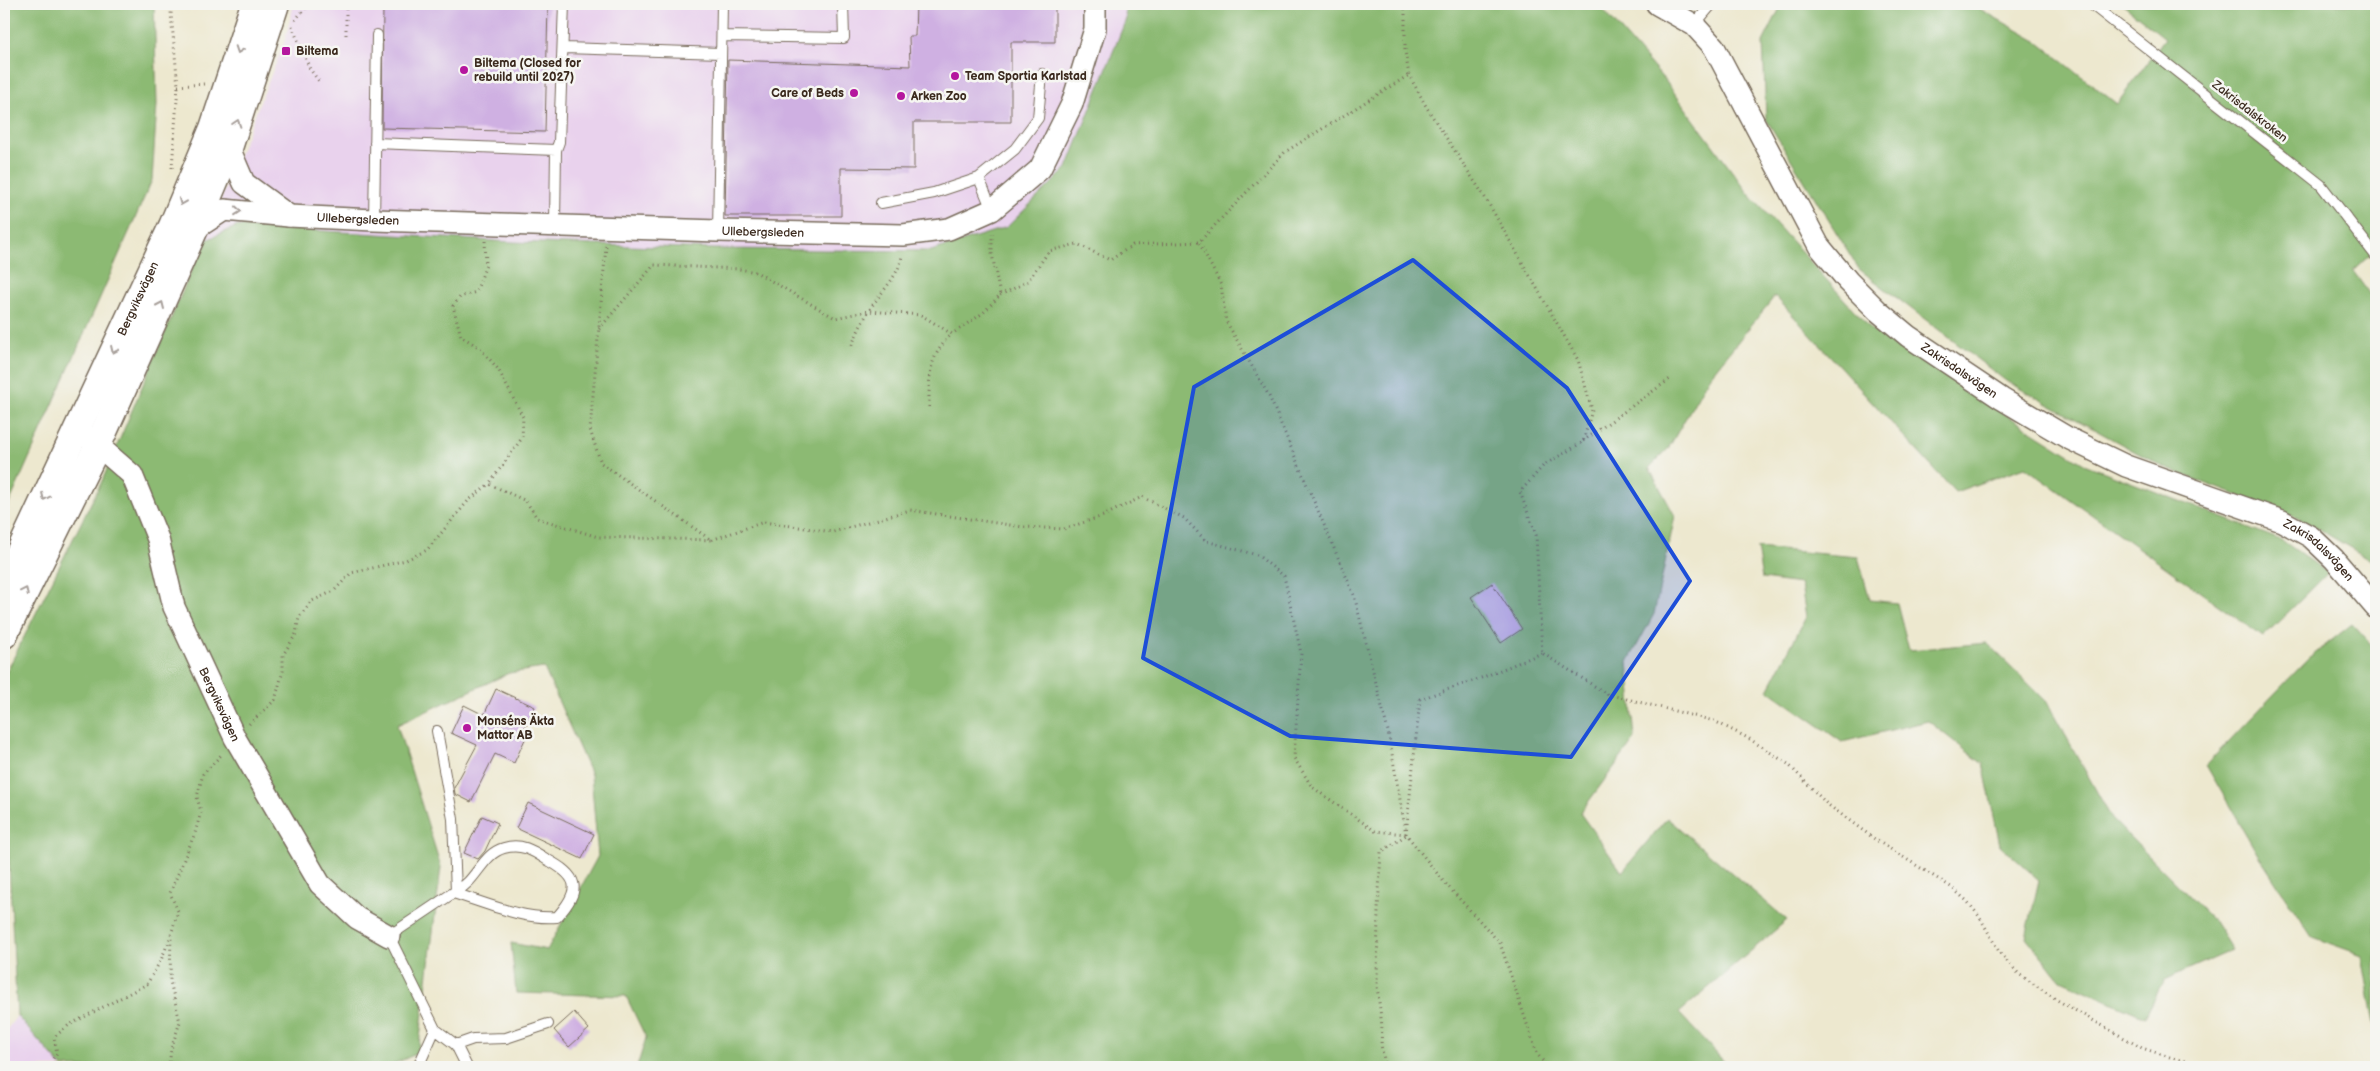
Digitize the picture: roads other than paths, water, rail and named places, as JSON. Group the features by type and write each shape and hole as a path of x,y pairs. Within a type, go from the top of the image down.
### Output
{"street":[{"name":"Bergviksvägen","path":"4,585 176,217 213,128 254,4"},
{"name":"Ullebergsleden","path":"195,229 224,210 289,216 374,220 555,224 718,231 903,235 949,229 992,210 1040,169 1072,104 1095,29 1094,4"},
{"name":"Zakrisdalsvägen","path":"1657,4 1694,25 1714,47 1819,246 1848,281 1878,311 1908,336 2002,399 2068,438 2126,466 2282,522 2310,537 2334,559 2376,608"},
{"name":"Bergviksvägen","path":"4,635 98,445 195,229 284,14"},
{"path":"228,148 244,183 289,216"},
{"path":"78,427 98,445"},
{"name":"Bergviksvägen","path":"98,445 132,475 158,539 174,607 235,738 320,884 357,918 389,936"}],"lane":[{"path":"555,224 556,150 559,142 564,48 564,4"},
{"path":"718,231 722,4"},
{"path":"722,36 844,38 843,4"},
{"path":"1694,25 1712,4"},
{"name":"Zakrisdalskroken","path":"2091,4 2321,185 2376,256"},
{"path":"374,220 377,35"},
{"path":"564,48 721,53"},
{"path":"881,203 934,193 979,178 1015,149 1038,118 1042,74"},
{"path":"375,143 556,150"},
{"path":"979,178 992,210"},
{"path":"437,731 453,819 455,892"},
{"path":"455,892 534,917 548,918 557,917 568,906 573,892 571,875 565,869 526,847 513,846 491,854 472,880 389,936 435,1029 456,1045 467,1067"},
{"path":"456,1045 473,1039 506,1038 548,1024"},
{"path":"418,1067 435,1029"}],"place":[{"name":"Biltema","path":"286,51"},
{"name":"Biltema (Closed for rebuild until 2027)","path":"464,70"},
{"name":"Team Sportia Karlstad","path":"955,76"},
{"name":"Care of Beds","path":"854,93"},
{"name":"Arken Zoo","path":"901,96"},
{"name":"Monséns Äkta Mattor AB","path":"467,728"}]}
